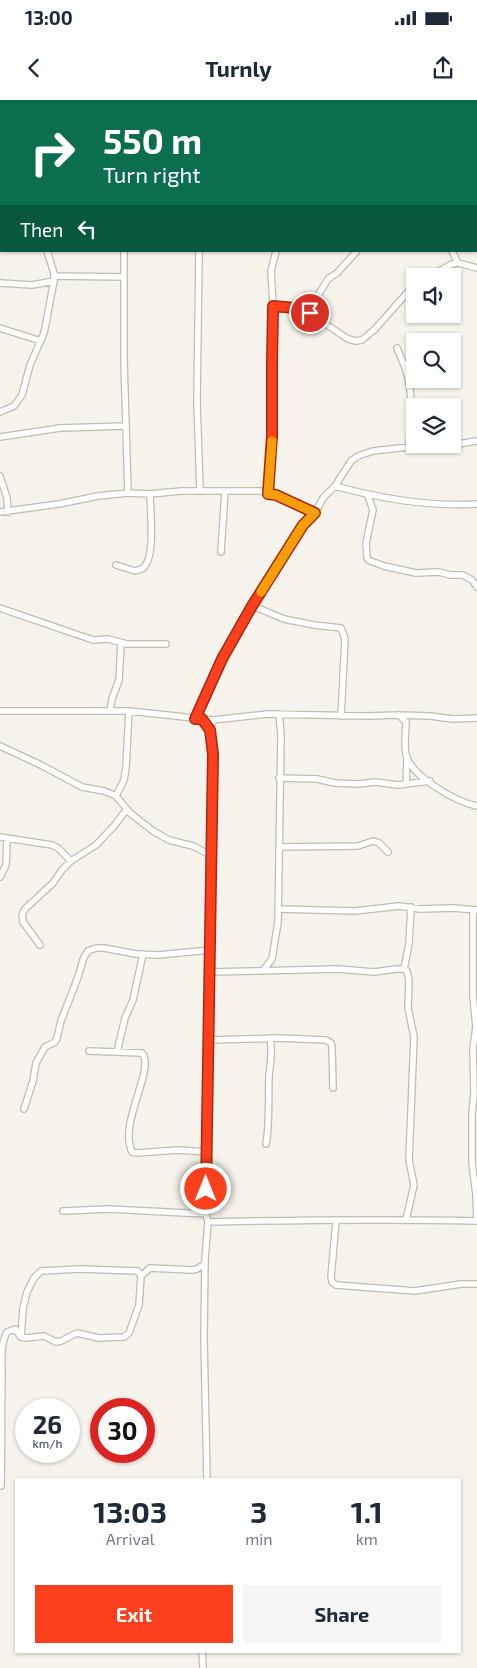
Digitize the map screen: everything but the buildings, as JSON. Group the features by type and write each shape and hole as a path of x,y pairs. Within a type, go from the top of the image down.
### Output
{"street":[{"path":"0,412 14,406 19,400 47,321 54,278 47,252"},
{"path":"124,252 128,493"},
{"path":"199,252 198,402 200,491"},
{"path":"268,494 272,436 273,306 271,271 276,252"},
{"path":"310,313 315,300 328,280 356,252"},
{"path":"452,252 458,263"},
{"path":"445,268 458,263 477,268"},
{"path":"0,283 32,285 54,278 124,277"},
{"path":"273,306 295,308 310,313 351,341 362,340 406,294"},
{"path":"0,328 41,341"},
{"path":"397,348 406,371 410,398"},
{"path":"0,437 60,428 126,426"},
{"path":"461,443 477,441"},
{"path":"198,719 222,659 252,606 303,525 315,513 323,498 335,486 350,461 373,451 406,447"},
{"path":"0,476 7,498 8,512"},
{"path":"335,486 368,496 426,504 477,504"},
{"path":"221,552 225,491"},
{"path":"0,512 128,493 260,491 276,495 315,513"},
{"path":"116,565 135,571 143,568 148,560 151,548 150,494"},
{"path":"368,496 373,510 366,543 368,560 384,566 416,573 439,572 450,575 463,575 472,580 477,587"},
{"path":"252,606 284,619 341,628 345,640 341,716"},
{"path":"0,608 90,639 108,639 121,644 166,644"},
{"path":"110,711 112,699 120,680 121,644"},
{"path":"0,711 129,711 212,720 268,714 477,718"},
{"path":"116,796 124,780 126,767 129,711"},
{"path":"263,971 272,960 278,910 280,714"},
{"path":"398,715 406,722 406,784"},
{"path":"198,719 210,730"},
{"path":"207,1478 204,1338 205,1264 208,1222 206,1214 206,1152 212,856 213,754 210,730 212,720"},
{"path":"0,746 82,787 104,791 116,796 139,821 169,840 193,846 212,856"},
{"path":"407,758 420,774 430,782 450,795 477,806"},
{"path":"279,778 323,779 345,784 375,782 390,785 430,782"},
{"path":"40,945 23,922 22,916 25,909 52,883 62,870 96,845 127,809"},
{"path":"0,877 6,865 3,838 52,845 72,861"},
{"path":"279,847 358,846 373,842 379,843 388,852"},
{"path":"208,1222 301,1219 336,1221 477,1221 472,1163 476,1027 474,996 475,910 420,909 400,906 355,911 278,910"},
{"path":"404,969 409,944 411,907"},
{"path":"24,1109 33,1081 36,1063 45,1047 55,1042 57,1038 60,1021 88,951 104,948 158,955 210,950"},
{"path":"117,1052 125,1018 133,1000 143,954"},
{"path":"272,960 279,971"},
{"path":"209,972 338,969 374,972 404,969"},
{"path":"404,969 407,971 409,980 408,1008 414,1037 409,1160 414,1185 406,1220"},
{"path":"266,1144 269,1126 269,1076 272,1056 270,1038"},
{"path":"208,1040 323,1039 328,1041 332,1048 333,1088"},
{"path":"89,1051 142,1053 145,1056 146,1063 130,1119 128,1135 129,1146 132,1152 137,1154 178,1150 206,1152"},
{"path":"63,1210 108,1209 206,1214"},
{"path":"336,1221 331,1277 332,1282 336,1285 415,1291 461,1284 477,1284"},
{"path":"141,1276 150,1268 192,1270 205,1264"},
{"path":"1,1486 0,1420 4,1340 8,1332 14,1329 21,1337 44,1336 56,1342 61,1342 77,1333 99,1338 127,1336 139,1305 141,1276 138,1271 80,1269 41,1271 34,1278 27,1292 23,1308 21,1337"},
{"path":"202,1653 203,1668"}],"slow traffic":[{"path":"261,592 303,525 315,513 276,495 268,494 272,441"}],"route":[{"path":"206,1189 213,754 210,730 202,719 195,719 222,659 252,606 303,525 315,513 276,495 268,494 272,436 273,306 295,308 310,313"}]}
